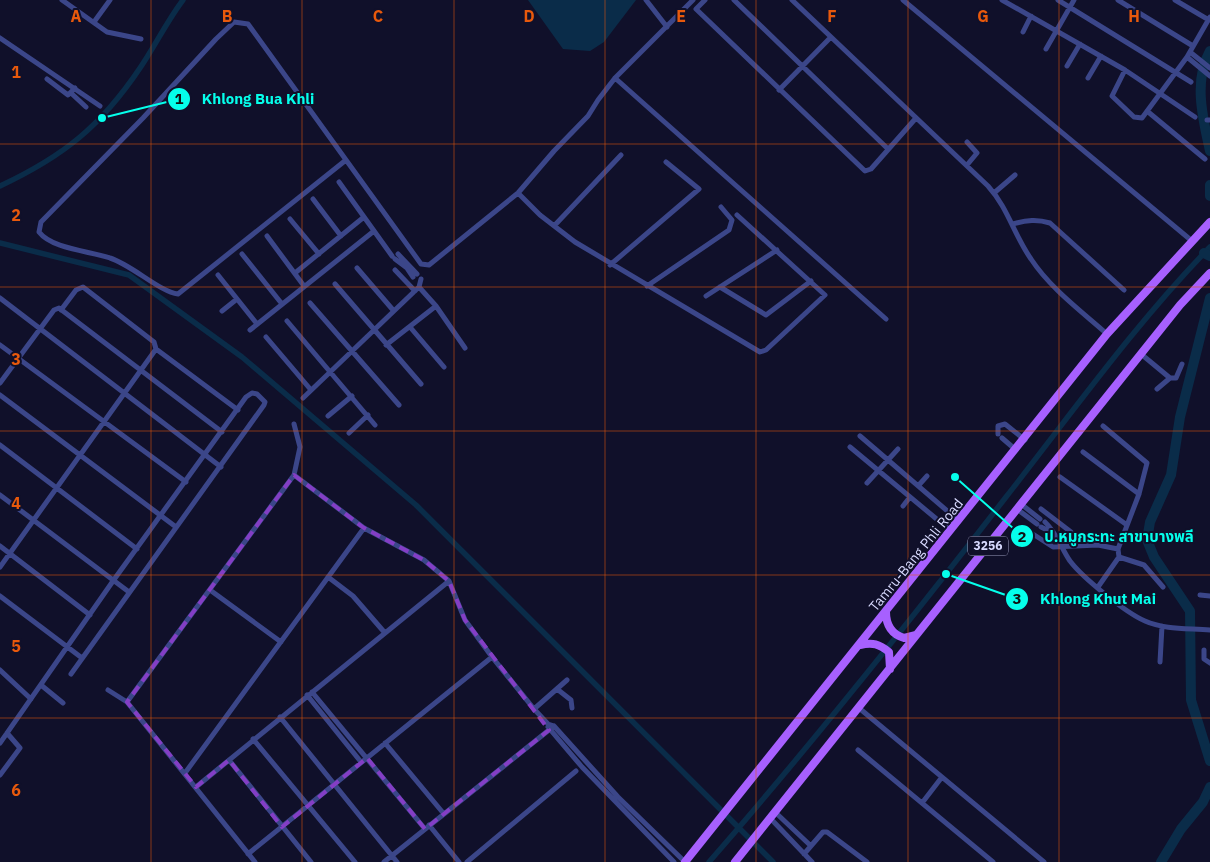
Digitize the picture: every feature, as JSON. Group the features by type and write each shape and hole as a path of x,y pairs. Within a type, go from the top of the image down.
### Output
{"main road":[{"name":"Tamru-Bang Phli Road","path":"685,862 1108,334 1210,222"},
{"name":"3256","path":"736,862 1141,354 1209,274"},
{"path":"886,612 889,627 896,634 910,638 918,634"},
{"path":"860,645 868,643 881,646 889,652 890,670"}],"street":[{"path":"62,0 109,32 142,39"},
{"path":"94,22 110,0"},
{"path":"646,0 667,27"},
{"path":"346,160 178,294 169,292 149,278 111,258 55,243 43,238 38,232 40,222 234,22 248,24 421,264 429,265 518,193 554,151 588,116 615,78 693,0"},
{"path":"705,0 696,9 865,171 871,169 916,118"},
{"path":"734,0 888,149"},
{"path":"792,0 830,38 967,165 994,193 1013,224 1023,247 1038,269 1108,334"},
{"path":"904,0 1192,241"},
{"path":"1002,0 1125,70 1161,92 1194,117"},
{"path":"1058,0 1191,82"},
{"path":"1046,49 1074,0"},
{"path":"1118,0 1193,46"},
{"path":"1125,70 1112,96 1137,118 1144,117 1188,54 1209,18 1175,0"},
{"path":"1023,32 1032,16"},
{"path":"0,38 100,106"},
{"path":"779,90 830,38"},
{"path":"1067,66 1080,44"},
{"path":"1188,54 1195,56 1208,67"},
{"path":"1188,54 1192,62 1210,76"},
{"path":"1088,78 1101,56"},
{"path":"615,78 886,319"},
{"path":"47,79 68,95 75,88"},
{"path":"71,93 86,107"},
{"path":"1148,111 1205,159"},
{"path":"967,142 977,153 967,165"},
{"path":"554,226 621,155"},
{"path":"610,265 699,189 666,162"},
{"path":"994,193 1015,175"},
{"path":"339,182 387,249 408,266 465,348"},
{"path":"518,193 554,226 610,265 760,352 766,350 825,297 824,292 737,215"},
{"path":"313,199 340,236"},
{"path":"647,286 729,230 732,220 721,207"},
{"path":"295,273 364,217"},
{"path":"290,220 318,254"},
{"path":"1013,224 1027,220 1040,220 1050,223 1124,290"},
{"path":"250,330 374,231"},
{"path":"267,236 304,286"},
{"path":"706,296 777,250"},
{"path":"242,254 282,304"},
{"path":"408,266 416,257"},
{"path":"358,268 393,310"},
{"path":"395,270 417,281"},
{"path":"218,274 257,324"},
{"path":"303,398 393,310 417,281"},
{"path":"720,287 766,315 811,281"},
{"path":"334,284 421,384"},
{"path":"61,310 76,290 83,287 154,342 156,350 238,410"},
{"path":"0,298 220,467"},
{"path":"222,311 237,299"},
{"path":"310,303 399,405"},
{"path":"386,345 436,306"},
{"path":"0,383 56,308 222,432"},
{"path":"287,321 376,425"},
{"path":"410,327 444,367"},
{"path":"266,337 311,390"},
{"path":"0,345 186,482"},
{"path":"0,567 156,350"},
{"path":"1141,354 1170,378 1176,378 1182,364"},
{"path":"1157,389 1170,378"},
{"path":"0,742 113,581 238,410 252,393 257,394 265,402 71,674"},
{"path":"0,395 176,527"},
{"path":"328,416 352,396"},
{"path":"349,433 368,415"},
{"path":"127,702 294,475 300,447 294,424"},
{"path":"1016,450 1000,436 998,426 1006,424 1025,440"},
{"path":"1098,587 1119,557 1118,548 1139,494 1147,467 1145,459 1103,426"},
{"path":"860,436 960,521"},
{"path":"0,445 137,549"},
{"path":"850,447 951,532"},
{"path":"867,483 898,449"},
{"path":"1083,452 1139,494"},
{"path":"294,475 364,528 424,560 448,581 465,620 534,709 685,862"},
{"path":"918,486 927,476"},
{"path":"1060,477 1127,525"},
{"path":"0,496 130,592"},
{"path":"903,506 910,497"},
{"path":"1019,507 1054,533 1069,560 1098,587 1135,616 1162,626 1210,630"},
{"path":"1041,509 1071,532 1081,545"},
{"path":"185,773 364,528"},
{"path":"1022,528 1045,544 1064,548 1081,545 1118,548"},
{"path":"0,546 90,615"},
{"path":"1119,557 1144,564 1163,587"},
{"path":"328,577 353,596 385,633"},
{"path":"196,787 448,581"},
{"path":"210,590 281,642"},
{"path":"1200,595 1210,596"},
{"path":"0,596 82,658"},
{"path":"1160,662 1162,626"},
{"path":"1204,650 1204,660 1210,664"},
{"path":"248,854 492,656"},
{"path":"0,670 31,699"},
{"path":"534,709 567,680"},
{"path":"41,685 63,703"},
{"path":"558,688 571,700 572,708"},
{"path":"108,690 127,702 255,862"},
{"path":"309,694 459,862"},
{"path":"309,694 361,762"},
{"path":"859,708 1044,862"},
{"path":"280,718 397,862"},
{"path":"384,862 550,726"},
{"path":"550,726 674,862"},
{"path":"0,775 20,748 7,733"},
{"path":"254,740 355,862"},
{"path":"386,743 444,814"},
{"path":"858,750 993,862"},
{"path":"229,760 311,862"},
{"path":"468,862 576,771"},
{"path":"922,803 942,777"},
{"path":"773,816 811,846"},
{"path":"773,816 812,862"},
{"path":"804,854 823,832 827,832 867,862"}],"highlighted area":[{"path":"294,475 364,528 424,560 449,581 465,620 549,730 425,829 367,758 282,827 229,760 196,787 127,702"}],"water":[{"path":"528,0 636,0 604,42 590,51 563,49"}],"waterway":[{"path":"0,186 23,175 62,151 79,138 111,107 145,60 183,0"},
{"path":"1210,51 1205,63 1201,87 1202,113 1210,151"},
{"path":"1210,185 1210,196"},
{"path":"0,243 129,275 242,357 416,505 773,862"},
{"path":"709,862 785,773 897,636 1130,338 1182,276 1210,247"},
{"path":"1204,253 1210,256"},
{"path":"1210,298 1180,417 1171,475 1150,522 1147,540 1154,557 1190,611 1191,700 1210,761"},
{"path":"1161,862 1181,829 1203,802 1210,787"}],"place":[{"name":"Khlong Bua Khli","path":"102,118"},
{"name":"ป.หมูกระทะ สาขาบางพลี","path":"955,477"},
{"name":"Khlong Khut Mai","path":"946,574"}]}
